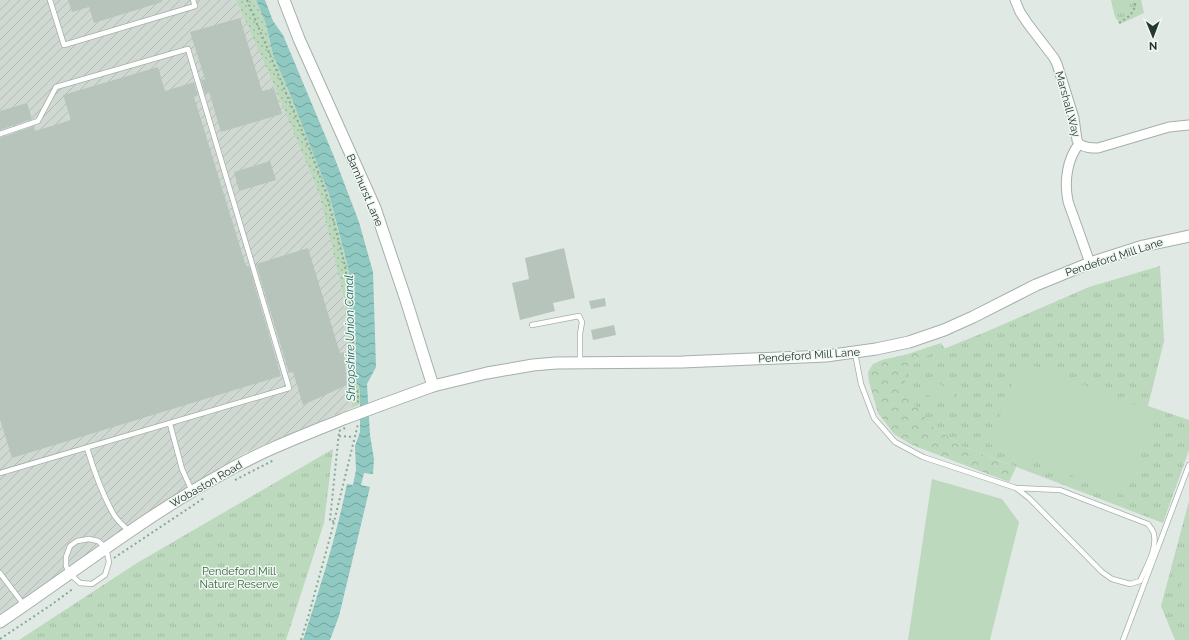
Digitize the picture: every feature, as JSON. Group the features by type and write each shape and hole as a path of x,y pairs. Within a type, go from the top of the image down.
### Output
{"street":[{"name":"Barnhurst Lane","path":"284,0 299,39 374,208 406,300 433,386"},
{"name":"Marshall Way","path":"1014,0 1020,12 1054,58 1074,118 1077,140 1079,144 1071,158 1067,193 1070,207 1090,263"},
{"path":"1079,144 1084,147 1098,148 1165,128 1189,125"},
{"name":"Pendeford Mill Lane","path":"433,386 487,373 533,365 556,363 682,362 826,356 855,353 909,342 944,330 1036,285 1090,263 1150,244 1189,236"},
{"name":"Wobaston Road","path":"0,622 128,532 222,473 249,459 301,436 433,386"}],"lane":[{"path":"50,0 64,45 195,6 193,0"},
{"path":"0,134 38,121 56,87 188,49 289,388 0,473"},
{"path":"532,324 580,316 582,322 580,334 580,362"},
{"path":"855,353 861,384 874,418 895,442 923,457 1016,488 1060,490 1148,524 1154,534 1154,544 1152,554 1140,581 1130,584 1112,579 1102,572 1029,498 1016,488"},
{"path":"170,424 182,469 192,491"},
{"path":"87,448 106,499 115,516 128,532"},
{"path":"1123,640 1189,465"},
{"path":"89,539 98,541 106,548 109,562 105,575 92,584 80,583 70,574 66,566 66,557 70,546 77,541 89,539"},
{"path":"0,573 24,606"}],"path":[{"path":"247,0 312,155 326,193 335,226 345,266 351,308 354,342 353,380 358,393 358,407"},
{"path":"1119,23 1133,13 1136,6 1135,0"},
{"path":"301,640 335,520 354,437 358,427 358,420"},
{"path":"335,520 331,522 330,520 339,431"},
{"path":"339,436 354,437"},
{"path":"233,481 275,460"},
{"path":"109,562 206,496"},
{"path":"0,639 51,605 80,583"}],"shaded area":[{"path":"0,0 236,0 270,76 319,194 344,299 352,408 245,453 140,517 0,618"}],"green space":[{"path":"236,0 256,0 266,24 273,55 288,89 329,194 348,267 353,308 356,341 355,379 360,390 360,404 352,408 344,299 319,194 270,76"},
{"path":"1111,0 1141,0 1144,13 1120,24 1115,17"},
{"path":"1160,266 1164,341 1148,406 1189,420 1189,450 1163,523 964,447 933,426 911,401 904,378 914,361 1089,287"},
{"path":"941,343 945,349 914,361 933,426 964,447 1016,467 1009,482 912,445 894,434 878,413 869,382 868,372 873,364"},
{"path":"1021,361 1157,413 1125,496 989,444"},
{"path":"926,378 956,392 950,405 920,392"},
{"name":"Pendeford Mill Nature Reserve","path":"333,449 324,523 286,640 19,640 137,563"},
{"path":"932,479 1002,499 1019,522 990,640 908,640"},
{"path":"1189,501 1189,640 1175,640 1161,606"},
{"path":"1189,565 1189,603 1176,599"}],"water":[{"path":"256,0 265,0 273,21 283,35 335,159 359,222 373,272 376,367 367,384 370,435 374,459 373,474 364,473 361,485 370,487 339,616 330,640 303,640 316,601 338,523 347,484 353,485 356,470 355,446 360,432 360,390 355,379 356,341 353,308 348,267 329,194 288,89 273,55 266,24"}],"building":[{"path":"68,0 162,0 162,2 94,23 89,7 72,12"},
{"path":"240,18 262,91 274,88 282,114 221,132 209,92 205,94 201,80 205,79 190,32"},
{"path":"158,67 165,91 194,82 198,96 194,97 246,266 249,266 281,376 12,458 0,419 0,138 34,126 35,131 71,120 63,95"},
{"path":"27,103 32,119 0,130 0,111"},
{"path":"270,161 276,180 239,191 234,172"},
{"path":"308,248 340,353 344,352 347,385 303,405 293,372 289,373 256,264"},
{"path":"564,248 575,298 553,303 555,311 520,320 512,283 529,279 525,258"},
{"path":"605,298 606,306 591,309 589,301"},
{"path":"614,325 616,335 593,340 591,330"}],"water label":[{"name":"Shropshire Union Canal","path":"350,338"}]}
